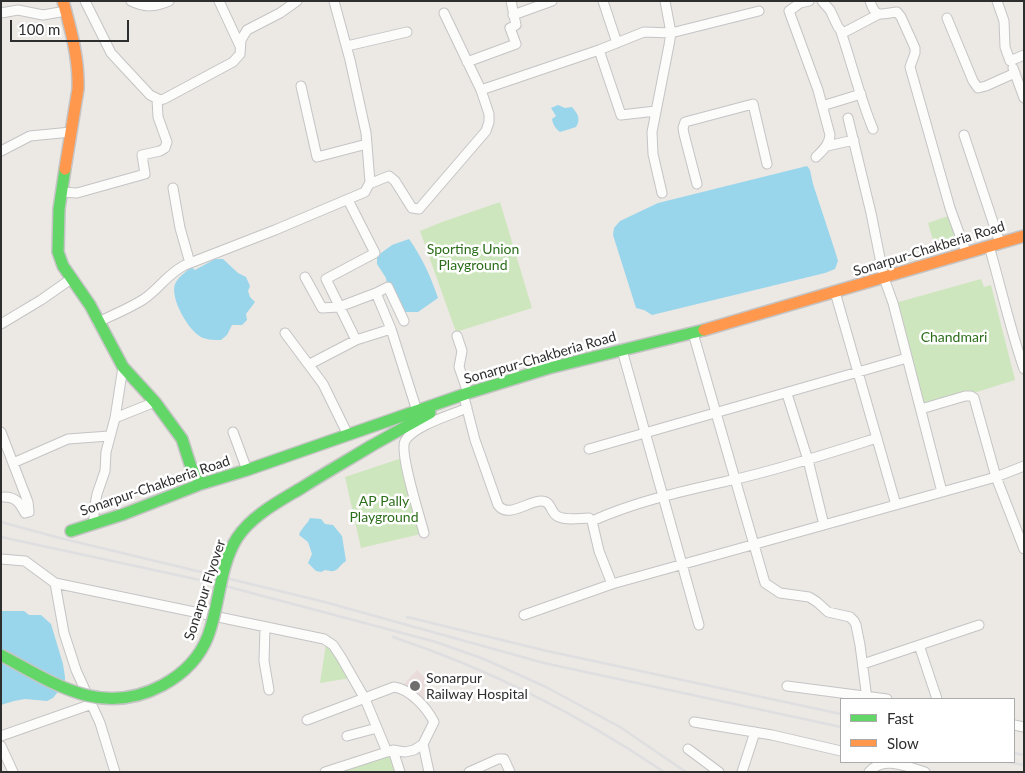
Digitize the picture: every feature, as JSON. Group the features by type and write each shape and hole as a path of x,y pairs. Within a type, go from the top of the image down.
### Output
{"main road":[{"path":"65,6 79,78 61,192 58,252 63,266 90,305 123,367 155,402 182,438 191,467 201,484"},
{"name":"Sonarpur-Chakberia Road","path":"537,372 575,360 693,333 1024,236"},
{"name":"Sonarpur Flyover","path":"1,655 84,696 115,700 130,698 157,689 178,676 188,667 204,645 233,546 246,527 256,517 371,446 425,416 512,386 537,372"},
{"name":"Sonarpur-Chakberia Road","path":"71,531 124,514 201,484 417,411 467,401"}],"street":[{"path":"85,1 111,53 150,95 157,99 164,99 233,62 240,54 242,36 247,30 280,13 298,1"},
{"path":"131,1 151,7 169,1"},
{"path":"219,1 240,46"},
{"path":"98,322 143,300 173,272 190,262 365,192 370,182 367,144 347,46 334,1"},
{"path":"467,62 516,44 510,28 516,25 511,1"},
{"path":"513,15 552,1"},
{"path":"603,1 617,43"},
{"path":"662,193 651,141 670,33 665,1"},
{"path":"809,1 800,3 788,11 818,90 830,134 830,141 827,146 816,157"},
{"path":"822,1 830,10 841,32 874,129"},
{"path":"870,1 875,12 879,14"},
{"path":"997,1 1004,20 1005,47 1024,98"},
{"path":"1,13 18,10 43,15 65,6"},
{"path":"481,90 599,50 644,32 670,33 759,11"},
{"path":"841,32 843,33 879,14 897,12 901,16 915,48 915,54 910,67 950,208 966,252"},
{"path":"369,184 389,176 395,181 412,208 419,209 486,130 489,114 481,90 444,13"},
{"path":"947,18 973,81 978,88 1015,73"},
{"path":"347,46 407,32"},
{"path":"599,50 620,115 656,111"},
{"path":"1010,61 1024,55"},
{"path":"302,86 317,157 367,144"},
{"path":"822,106 861,94"},
{"path":"61,192 77,193 145,174 142,155 160,151 165,148 168,142 158,117 157,99"},
{"path":"697,184 684,134 685,122 753,104 767,164"},
{"path":"848,118 884,278 893,303 942,492"},
{"path":"1,151 30,136 71,132"},
{"path":"964,134 994,245 1012,334 1024,369"},
{"path":"827,146 854,140"},
{"path":"173,188 180,228 190,262"},
{"path":"348,200 375,253 326,279 356,340"},
{"path":"304,277 322,308 340,307 376,294 388,287 404,321"},
{"path":"1,324 42,300 71,279"},
{"path":"835,292 896,504"},
{"path":"376,294 391,329 417,411"},
{"path":"310,364 356,340 391,329"},
{"path":"285,332 323,384 348,435"},
{"path":"693,333 765,583 786,595 809,597 828,612 850,617 856,625 867,698 787,686"},
{"path":"457,336 462,351 459,367 475,440 498,505 506,511 539,501 549,504 560,518 589,518 592,521 599,551 612,584"},
{"path":"622,350 699,625"},
{"path":"589,449 788,394 907,358"},
{"path":"94,523 94,510 105,471 106,452 123,367"},
{"path":"788,394 808,460 824,525"},
{"path":"921,409 965,396 974,398 996,477 1024,549"},
{"path":"424,533 404,458 405,442 411,435 467,401"},
{"path":"114,418 155,402"},
{"path":"1,432 28,502 29,512 26,513 19,502 11,497 4,497"},
{"path":"233,432 247,470"},
{"path":"13,463 68,439 109,436"},
{"path":"592,521 619,508 808,460 877,438"},
{"path":"524,615 612,584 996,477 1024,466"},
{"path":"1,559 25,561 55,584 324,639 333,645 365,699 377,728 400,772"},
{"path":"55,584 64,633 76,670 92,704 115,772"},
{"path":"863,664 979,625"},
{"path":"265,627 264,661 269,690"},
{"path":"919,645 937,698"},
{"path":"307,720 394,687 413,696 434,722 422,744 414,750 405,752 390,751 341,769 325,772"},
{"path":"1,736 92,704"},
{"path":"694,722 755,732 840,751"},
{"path":"347,736 377,728"},
{"path":"742,772 755,732"},
{"path":"422,744 429,772"},
{"path":"1,746 13,772"},
{"path":"688,750 719,772"},
{"path":"469,772 498,759 504,759 510,772"},
{"path":"869,772 878,763 892,763 926,772"}],"shaded area":[{"name":"Sonarpur Railway Hospital","path":"417,670 429,682 423,688 430,695 422,703 403,685"}],"green space":[{"name":"Sporting Union Playground","path":"500,202 532,308 456,332 420,231"},
{"path":"951,215 960,244 936,251 928,223"},
{"name":"Chandmari","path":"981,279 984,287 991,285 1015,380 923,409 895,303"},
{"name":"AP Pally Playground","path":"402,458 421,534 361,548 345,477"},
{"path":"326,644 332,647 351,678 320,683"},
{"path":"391,753 397,772 344,772 343,769"}],"water":[{"path":"558,105 565,108 572,107 579,119 576,127 560,132 556,128 552,119 556,116 551,108"},
{"path":"807,166 810,170 838,261 835,269 652,315 636,308 613,235 614,228 620,221 658,203"},
{"path":"409,239 426,267 438,298 418,312 402,312 389,297 386,278 377,264 377,256 392,245"},
{"path":"215,259 223,259 238,273 246,277 250,286 248,291 250,297 255,302 246,314 247,320 242,325 232,325 227,335 221,340 203,338 189,326 180,312 174,290 178,279 191,267 195,270"},
{"path":"310,518 321,519 325,524 333,525 342,536 346,561 335,570 316,571 308,563 312,554 308,542 299,535"},
{"path":"1,611 24,611 29,615 41,615 51,624 65,677 65,683 53,698 47,701 25,699 1,705"}],"railway":[{"path":"1,522 321,601 544,663 840,727"},
{"path":"1,537 214,583 436,642 484,659 546,687 620,727 686,772"},
{"path":"407,617 547,651 840,714"},
{"path":"393,637 464,664 533,695 600,731 664,772"},
{"path":"1015,753 1024,755"},
{"path":"1013,763 1024,765"}],"traffic: fast":[{"path":"65,169 59,209 58,252 63,266 90,305 123,367 155,402 182,439 191,467 201,484"},
{"path":"71,531 124,514 201,484 247,470 468,393 549,368 704,330"},
{"path":"371,446 430,413"},
{"path":"1,655 60,686 99,698 120,698 141,694 163,685 190,664 205,644 212,624 223,573 231,549 243,530 258,515 276,503 371,446"}],"traffic: slow":[{"path":"63,1 74,45 78,78 78,89 65,169"},
{"path":"704,330 1024,236"}],"place":[{"name":"Sonarpur Railway Hospital","path":"415,686"}]}
